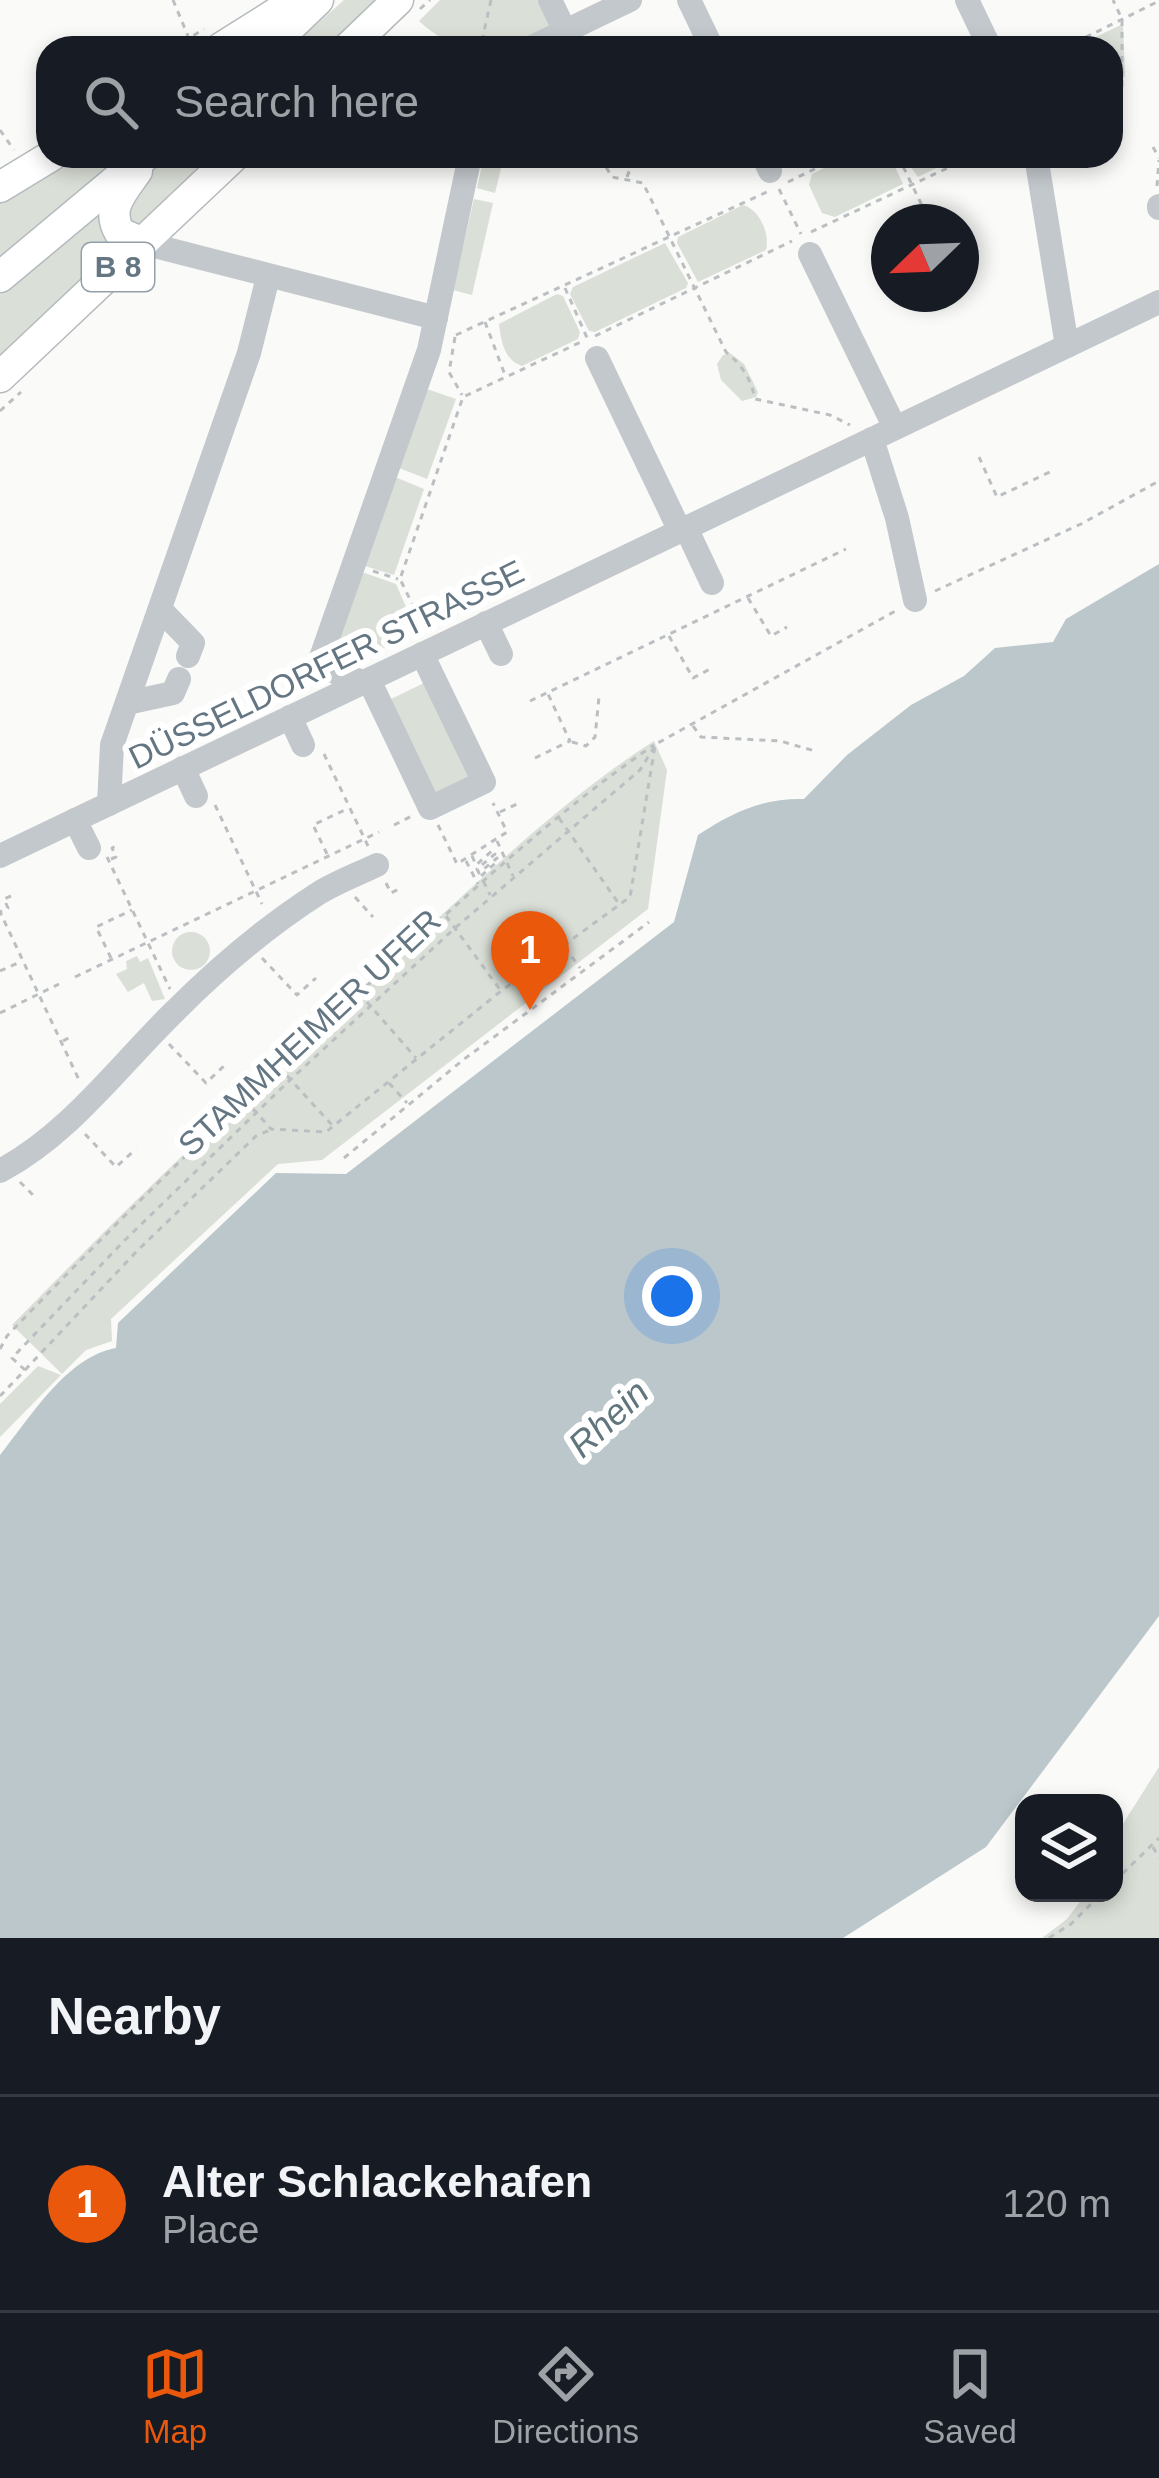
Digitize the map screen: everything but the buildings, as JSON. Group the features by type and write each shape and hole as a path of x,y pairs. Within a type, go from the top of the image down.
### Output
{"main road":[{"path":"240,36 297,0"},
{"path":"280,36 318,0"},
{"path":"360,36 398,0"},
{"path":"0,187 36,165"},
{"name":"B 8","path":"0,278 130,168"},
{"name":"B 8","path":"138,168 117,200 113,217 120,233 143,243"},
{"name":"B 8","path":"0,377 221,168"}],"street":[{"path":"550,0 565,31"},
{"path":"555,36 630,0"},
{"path":"689,0 706,36"},
{"path":"967,0 984,36"},
{"path":"312,747 296,714 318,666 429,350 467,168"},
{"path":"1038,168 1067,346"},
{"path":"143,243 436,318"},
{"path":"806,245 883,434 915,600"},
{"path":"109,804 112,745 249,353 268,277"},
{"name":"DÜSSELDORFER STRASSE","path":"0,856 1159,302"},
{"path":"592,349 712,583"},
{"path":"127,703 173,693 194,643 160,609"},
{"path":"486,623 501,654"},
{"path":"318,666 366,681 430,808 484,782 428,651"},
{"path":"183,768 209,801"},
{"path":"76,820 101,855"},
{"path":"0,1171 71,1120 178,1007 273,928 319,893 377,865"}],"path":[{"path":"173,0 188,36"},
{"path":"484,36 491,0"},
{"path":"1113,0 1122,19 1122,36"},
{"path":"1088,36 1159,1"},
{"path":"0,130 15,152"},
{"path":"1150,156 1153,147 1159,159 1159,207"},
{"path":"607,168 615,179 643,183 726,352 752,384 754,399 830,415 883,434"},
{"path":"626,179 630,168"},
{"path":"904,168 921,204"},
{"path":"428,651 400,579 463,397 506,377 592,349 693,289 806,245 946,168"},
{"path":"455,335 669,237 771,171 806,245"},
{"path":"564,286 592,349"},
{"path":"436,318 455,335"},
{"path":"485,322 506,377"},
{"path":"455,335 449,372 463,397"},
{"path":"980,457 997,497 1054,470"},
{"path":"530,701 846,549"},
{"path":"353,565 400,579"},
{"path":"748,596 771,636 788,627"},
{"path":"668,634 693,678 710,669"},
{"path":"548,693 570,741 578,746 592,742 599,697"},
{"name":"STAMMHEIMER UFER","path":"12,1358 256,1112 455,928 640,770 656,744 692,724 701,737 780,741 815,751"},
{"path":"535,758 570,741"},
{"path":"25,1370 0,1352 7,1336 111,1227 445,915 604,779 656,744"},
{"path":"0,1396 136,1252 256,1136 271,1130 317,1133 334,1126 502,991 630,898 656,744"},
{"path":"312,747 331,762 391,893 401,888"},
{"path":"430,808 457,864 507,832 484,782"},
{"path":"209,801 224,802"},
{"path":"209,801 242,854 273,928"},
{"path":"498,813 519,803"},
{"path":"328,856 313,825 356,806"},
{"path":"558,818 620,905"},
{"path":"75,977 379,832"},
{"path":"496,839 514,878"},
{"path":"101,855 116,856 112,848 118,844"},
{"path":"468,856 476,865 493,850 495,854 477,868 479,873 497,858 481,876 481,884"},
{"path":"101,855 133,907 178,1007"},
{"path":"468,856 491,897"},
{"path":"342,882 373,917"},
{"path":"11,896 4,899 8,908 0,912 90,1100"},
{"path":"111,959 96,927 133,907"},
{"path":"445,915 502,991"},
{"path":"344,1158 649,922"},
{"path":"564,945 582,971"},
{"path":"251,946 297,995 316,978"},
{"path":"0,971 29,955"},
{"path":"0,1001 2,1012 59,984"},
{"path":"358,993 417,1059"},
{"path":"55,1029 62,1025"},
{"path":"156,1030 206,1083 226,1064"},
{"path":"61,1042 72,1036"},
{"path":"279,1067 334,1126"},
{"path":"388,1082 408,1105"},
{"path":"245,1100 271,1130"},
{"path":"71,1120 116,1167 136,1149"},
{"path":"1123,1873 1159,1838"},
{"path":"1152,1846 1159,1858"},
{"path":"1049,1938 1093,1902"}],"shaded area":[{"path":"344,0 380,0 342,36 304,36"},
{"path":"440,0 546,0 558,26 539,36 439,36 419,21"},
{"path":"1123,24 1125,77 1123,36 1098,36"},
{"path":"49,168 108,168 0,262 0,198"},
{"path":"155,168 203,168 138,230 124,224 136,184"},
{"path":"481,168 501,168 495,193 477,188"},
{"path":"824,168 896,168 903,184 835,217 822,213 809,185 812,174"},
{"path":"912,168 936,168 918,177"},
{"path":"474,199 493,203 472,295 453,290"},
{"path":"743,205 762,223 766,250 698,282 678,237"},
{"path":"100,207 123,244 0,361 0,294"},
{"path":"665,243 688,283 686,288 589,331 570,294 573,287"},
{"path":"557,294 563,296 580,332 578,339 522,366 516,363 504,349 499,324"},
{"path":"730,353 744,364 756,397 742,401 721,380 717,364"},
{"path":"427,389 456,399 427,479 399,468"},
{"path":"395,477 424,489 394,575 365,566"},
{"path":"362,572 396,584 417,632 350,661 335,633"},
{"path":"426,682 473,780 431,800 385,702"},
{"path":"654,741 667,770 648,909 322,1160 278,1164 111,1319 112,1341 86,1350 62,1374 12,1325 200,1139 488,872 552,816"},
{"path":"191,932 205,937 210,951 205,965 191,970 177,965 172,951 177,937"},
{"path":"137,956 140,962 148,958 165,999 152,1001 144,983 128,992 116,974"},
{"path":"38,1366 61,1375 0,1437 0,1404"},
{"path":"1159,1767 1159,1938 1042,1938 1080,1902 1123,1902 1123,1824"}],"water":[{"name":"Rhein","path":"1159,564 1159,1616 1026,1794 1015,1794 1015,1808 986,1847 843,1938 0,1938 0,1455 37,1407 81,1363 116,1348 118,1323 276,1173 346,1174 674,922 698,835 748,808 804,799 847,755 911,705 964,676 995,648 1053,642 1066,619"}],"place":[{"name":"Alter Schlackehafen","path":"530,1010"}]}
